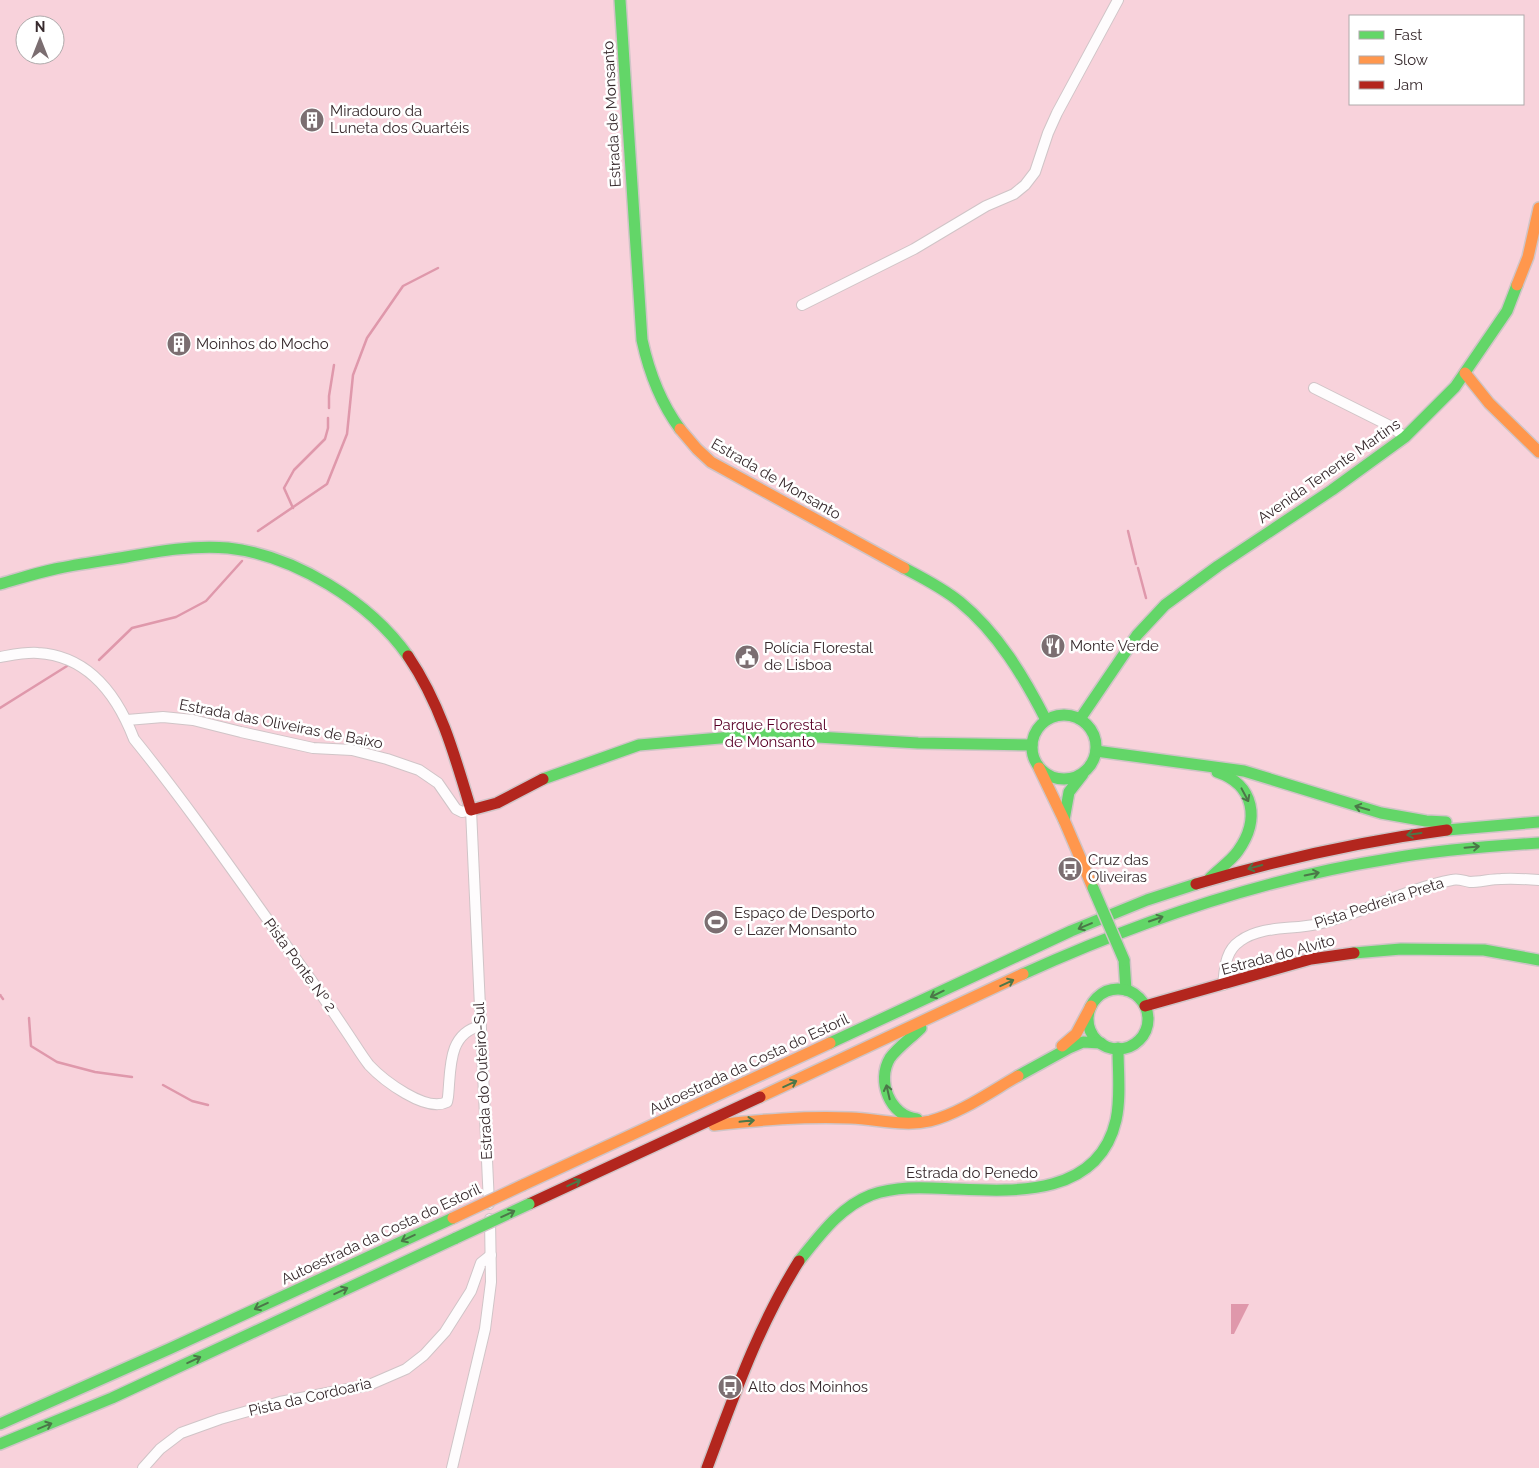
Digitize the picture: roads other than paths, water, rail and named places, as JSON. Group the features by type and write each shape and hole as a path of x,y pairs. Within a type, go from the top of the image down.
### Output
{"main road":[{"name":"Estrada de Monsanto","path":"620,0 642,340 652,381 663,404 684,434 711,462 944,591 966,607 986,627 1015,665 1046,720"},
{"name":"Avenida Tenente Martins","path":"1080,718 1137,635 1165,605 1218,566 1332,490 1405,437 1434,409 1465,373 1507,311 1528,258 1539,208"},
{"path":"1465,373 1489,403 1539,452"},
{"path":"0,584 56,569 183,548 237,550 256,554 297,569 362,607 385,628 406,654 428,688 448,734 471,810 497,803 535,782 639,745 767,734 918,742 1032,745"},
{"path":"1064,820 1069,792 1092,762 1096,751 1093,732 1090,727 1080,718 1063,714 1046,720 1037,728 1032,745 1036,762 1064,820 1124,960 1126,990"},
{"path":"1096,751 1244,771 1381,813 1426,821 1497,825"},
{"path":"1036,762 1047,774 1062,779 1078,776 1085,772"},
{"path":"1207,767 1232,778 1240,785 1250,805 1252,816 1249,831 1238,851 1208,880"},
{"name":"Autoestrada da Costa do Estoril","path":"0,1424 160,1353 453,1218 925,1000 1030,949 1136,904 1208,880 1297,856 1385,838 1539,822"},
{"path":"0,1444 112,1398 1037,968 1132,928 1213,900 1301,877 1390,858 1442,850 1539,843"},
{"name":"Estrada do Alvito","path":"1145,1006 1311,959 1370,950 1435,948 1484,950 1539,960"},
{"path":"931,1018 889,1061 885,1081 890,1101 896,1113 912,1119 928,1118 950,1110 1064,1045 1076,1034 1091,1006 1103,993 1114,989 1126,990 1139,998 1145,1006 1148,1018 1143,1034 1135,1043 1118,1048 1108,1047 1101,1043 1093,1034 1088,1023 1091,1006"},
{"path":"698,1126 794,1116 852,1118 908,1124 929,1121 951,1114 1069,1048 1083,1042 1101,1043"},
{"name":"Estrada do Penedo","path":"707,1468 755,1340 779,1291 802,1256 833,1220 852,1205 874,1194 892,1189 1024,1190 1045,1188 1077,1176 1091,1164 1104,1148 1114,1126 1118,1099 1118,1048"}],"street":[{"path":"802,305 914,249 986,206 1014,194 1025,185 1035,172 1057,113 1118,0"},
{"path":"1314,388 1390,426 1405,437"},
{"path":"0,657 37,652 63,656 87,669 104,687 127,720"},
{"name":"Estrada das Oliveiras de Baixo","path":"127,720 163,717 193,720 313,748 352,750 387,759 420,770 438,784 456,809 462,812 471,810"},
{"name":"Pista Ponte Nº 2","path":"127,720 134,739 217,849 325,1000 368,1064 382,1077 413,1097 435,1105 444,1104 447,1102 448,1097 452,1054 457,1043 461,1036 470,1028 480,1026"},
{"name":"Estrada do Outeiro-Sul","path":"452,1468 485,1329 491,1282 485,1100 471,810"},
{"name":"Pista Pedreira Preta","path":"1223,985 1226,960 1232,948 1251,935 1282,929 1308,927 1342,919 1414,890 1455,879 1471,882 1502,878 1539,880"},
{"name":"Pista da Cordoaria","path":"143,1468 160,1448 181,1433 220,1419 280,1402 369,1385 406,1369 424,1355 445,1332 471,1291 480,1263 491,1255"}],"waterway":[{"path":"258,531 327,484 347,434 353,375 367,338 403,286 438,268"},
{"path":"329,408 334,365"},
{"path":"293,508 284,488 294,470 325,439 328,418"},
{"path":"1128,531 1136,564"},
{"path":"99,660 132,628 176,617 206,601 242,561"},
{"path":"1138,568 1146,598"},
{"path":"0,708 67,666"},
{"path":"0,995 3,999"},
{"path":"29,1018 31,1046 57,1062 95,1072 132,1077"},
{"path":"163,1085 192,1101 208,1105"}],"place":[{"name":"Miradouro da Luneta dos Quartéis","path":"312,120"},
{"name":"Moinhos do Mocho","path":"179,344"},
{"name":"Monte Verde","path":"1053,646"},
{"name":"Polícia Florestal de Lisboa","path":"747,657"},
{"name":"Cruz das Oliveiras","path":"1070,869"},
{"name":"Espaço de Desporto e Lazer Monsanto","path":"716,922"},
{"name":"Alto dos Moinhos","path":"730,1387"}],"park label":[{"name":"Parque Florestal de Monsanto","path":"770,734"}]}
